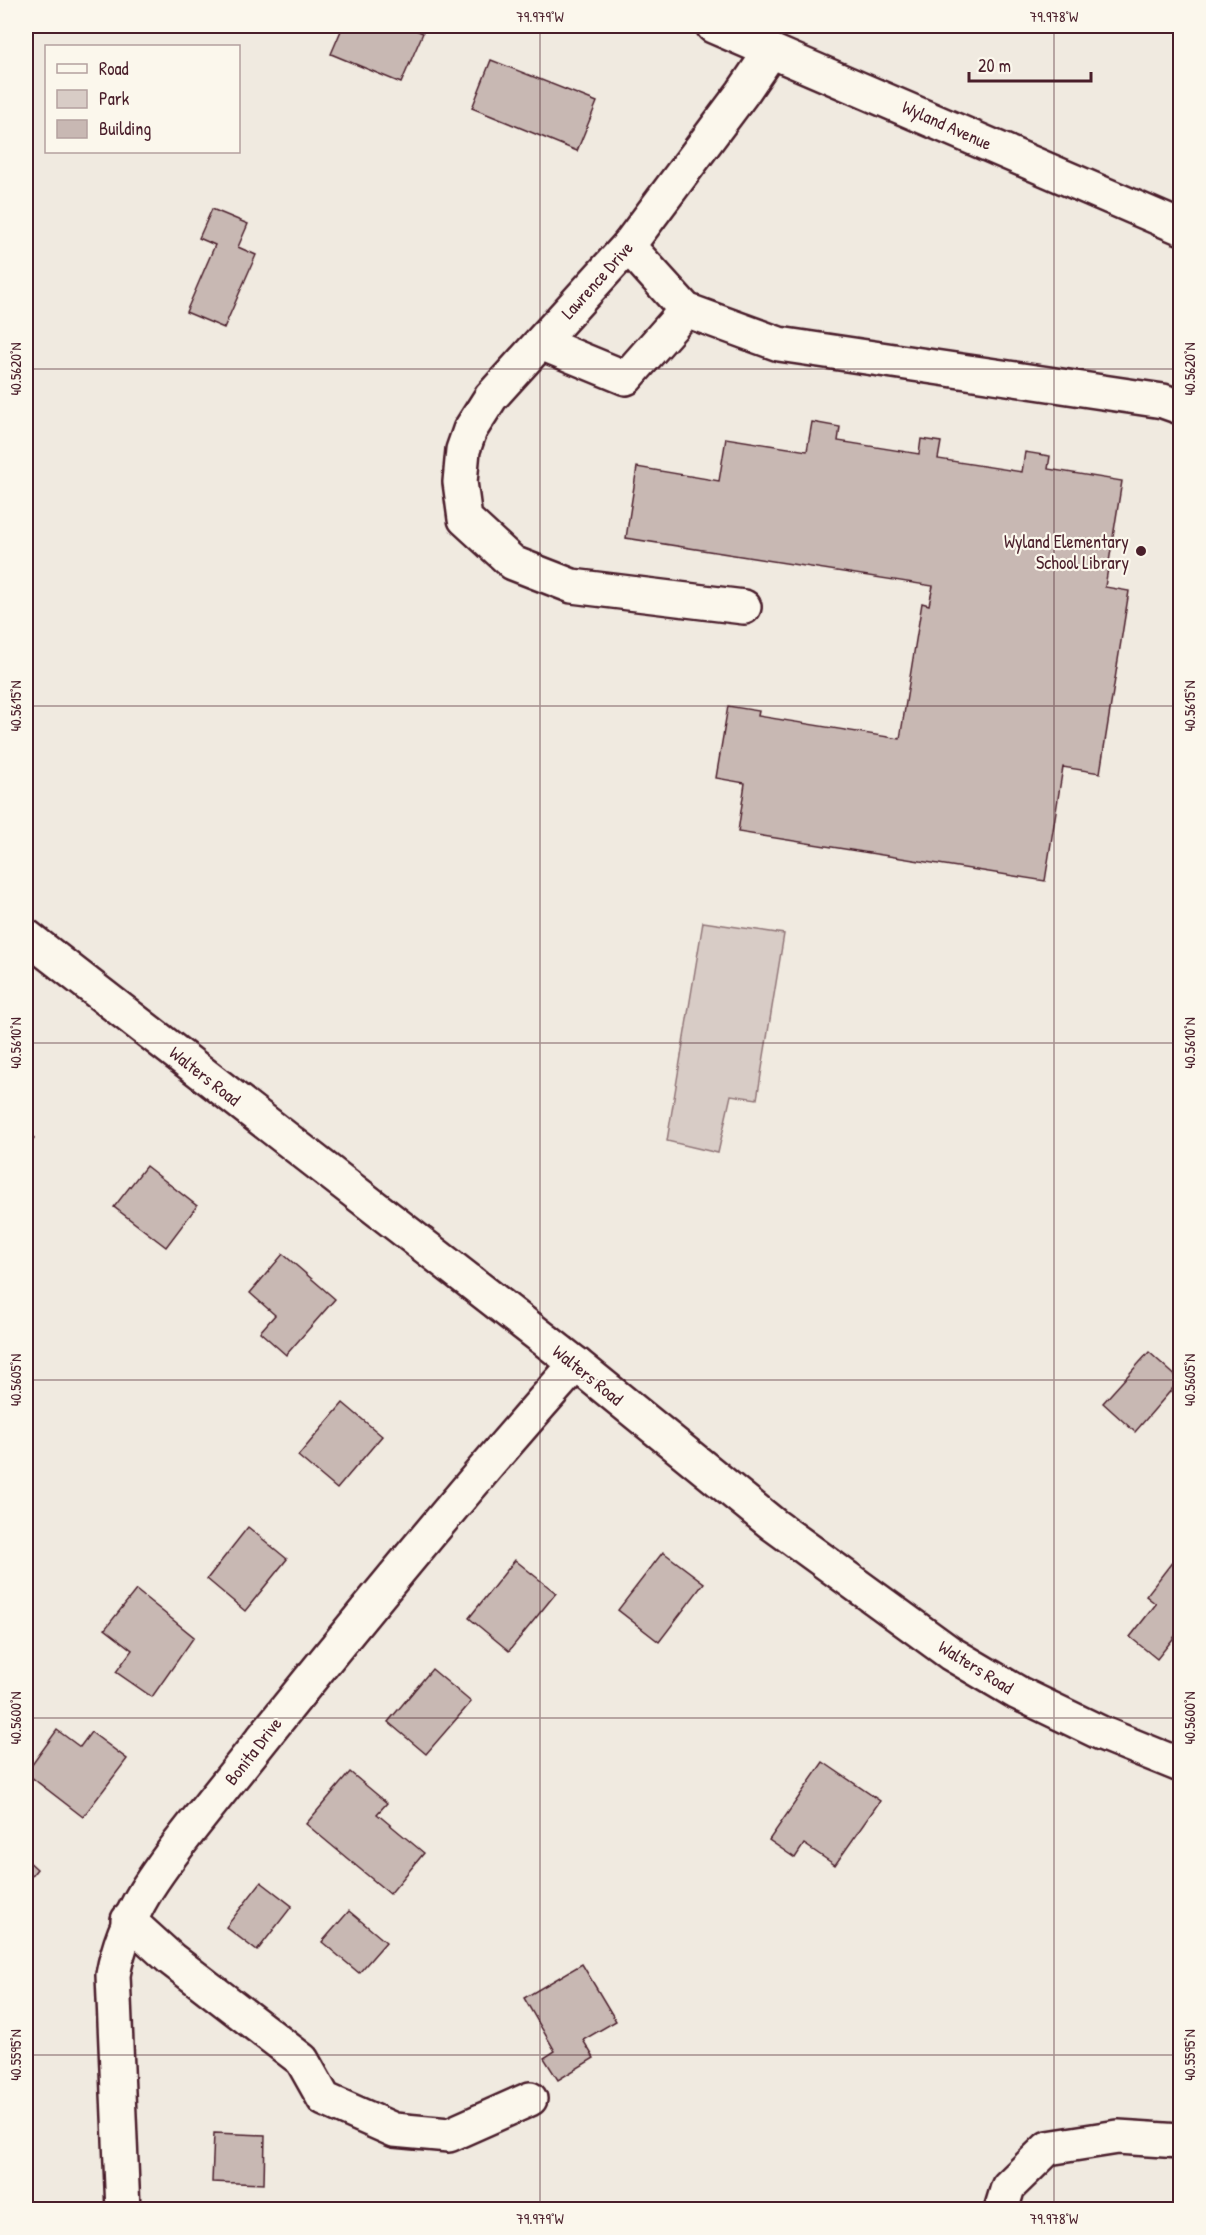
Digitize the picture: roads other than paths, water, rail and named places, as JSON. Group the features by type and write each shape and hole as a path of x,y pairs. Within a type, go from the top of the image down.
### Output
{"street":[{"name":"Wyland Avenue","path":"713,26 816,68 1180,227"},
{"name":"Lawrence Drive","path":"744,607 572,586 513,563 465,519 460,482 463,450 470,430 491,397 628,246 771,51"},
{"path":"628,246 686,310 779,344 1163,401 1180,406"},
{"path":"541,343 626,378 686,310"},
{"name":"Walters Road","path":"26,936 576,1364 774,1525 950,1653 1018,1693 1101,1732 1180,1765"},
{"name":"Bonita Drive","path":"123,2210 112,1975 118,1946 128,1920 152,1878 328,1657 489,1463 576,1364"},
{"path":"128,1920 171,1959 302,2060 324,2099 394,2130 450,2134 530,2099"},
{"path":"1001,2210 1008,2187 1048,2148 1118,2137 1180,2141"}],"place":[{"name":"Wyland Elementary School Library","path":"1141,551"}]}
